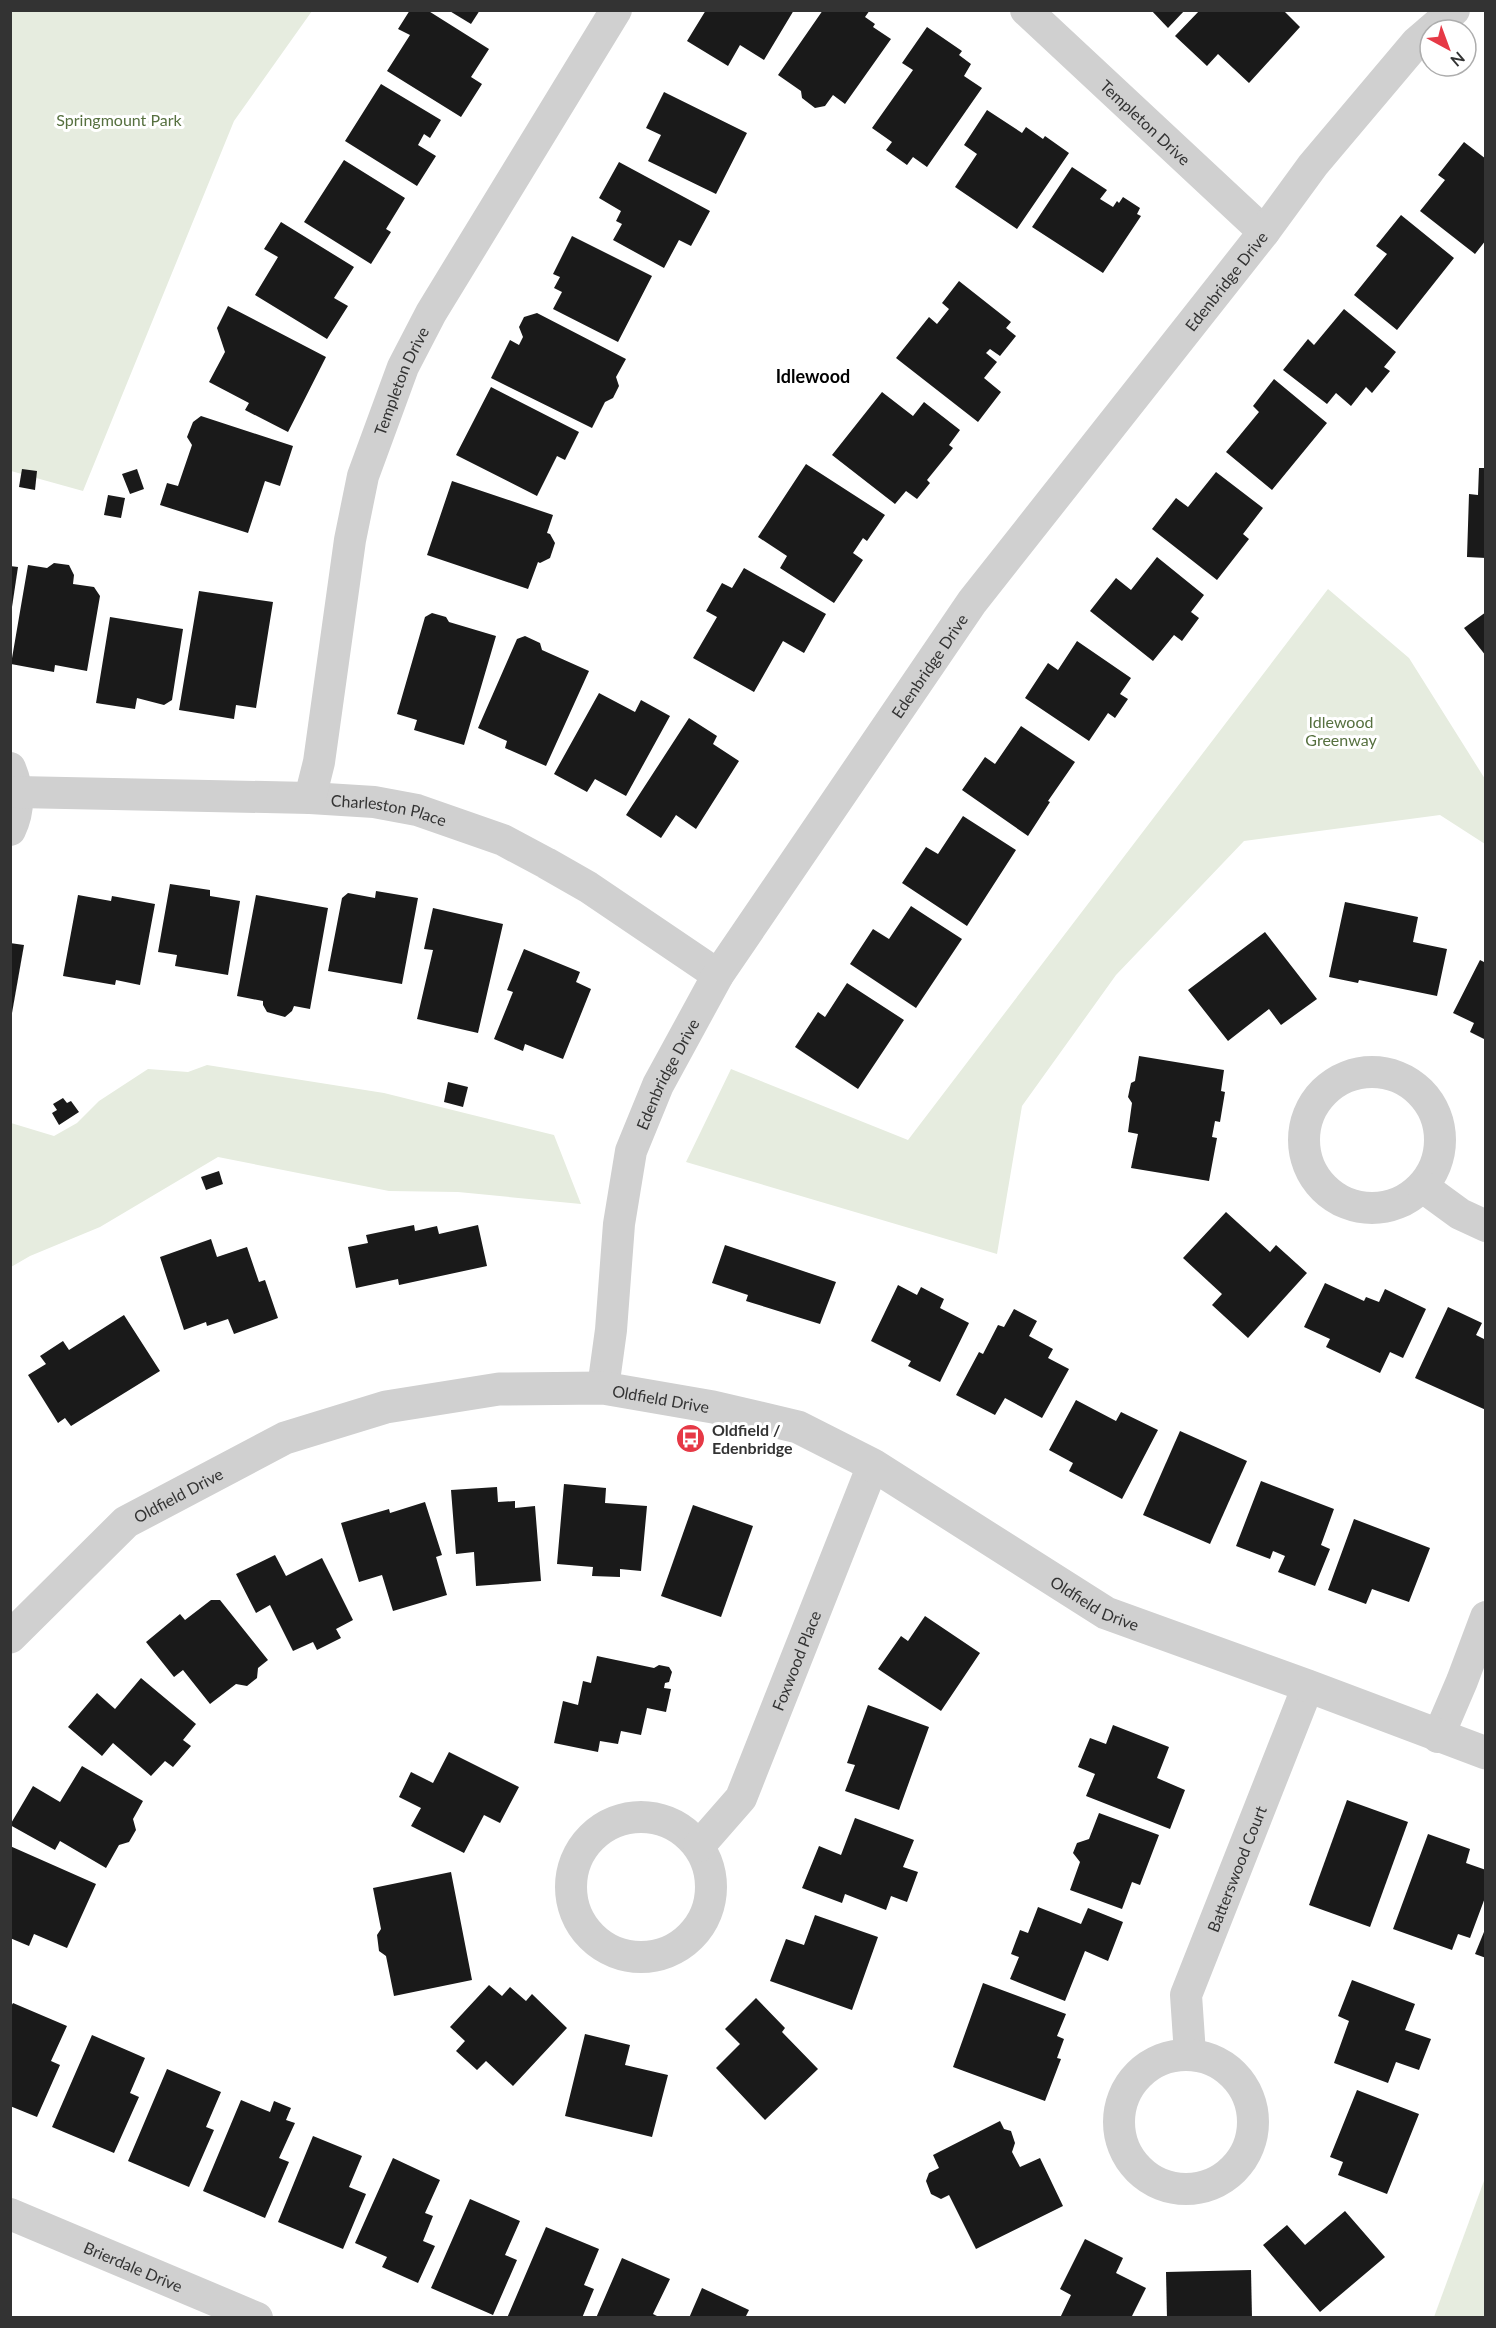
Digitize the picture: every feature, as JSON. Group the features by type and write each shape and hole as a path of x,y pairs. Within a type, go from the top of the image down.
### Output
{"street":[{"name":"Templeton Drive","path":"310,798 319,762 350,540 363,476 403,367 432,313 616,10"},
{"name":"Templeton Drive","path":"1026,10 1264,232"},
{"name":"Edenbridge Drive","path":"603,1388 611,1330 619,1224 632,1150 658,1084 718,975 972,602 1356,112 1418,41"},
{"name":"Charleston Place","path":"10,830 17,815 14,780 374,802 417,810 503,840 588,887 718,975"},
{"path":"1366,1072 1380,1072 1403,1078 1419,1090 1434,1109 1441,1133 1436,1167 1423,1187 1400,1204 1377,1210 1342,1203 1322,1189 1311,1173 1303,1150 1303,1137 1309,1113 1316,1099 1334,1083 1366,1072"},
{"path":"1423,1187 1460,1214 1485,1226"},
{"name":"Oldfield Drive","path":"10,1637 126,1522 285,1438 386,1407 499,1389 603,1388 713,1407 798,1427 873,1465 1106,1613 1308,1686 1485,1754"},
{"name":"Foxwood Place","path":"699,1846 741,1798 873,1465"},
{"path":"1438,1737 1462,1681 1485,1617"},
{"name":"Batterswood Court","path":"1190,2054 1186,1995 1308,1686"},
{"path":"635,1816 660,1818 681,1828 699,1846 710,1873 711,1898 703,1921 686,1942 664,1954 647,1958 622,1956 599,1944 581,1926 571,1902 570,1878 574,1862 586,1841 606,1825 635,1816"},
{"path":"1190,2054 1206,2057 1226,2068 1242,2085 1249,2098 1253,2121 1250,2144 1239,2162 1223,2178 1210,2185 1187,2189 1164,2185 1139,2170 1125,2151 1119,2120 1123,2098 1135,2078 1146,2068 1167,2057 1190,2054"},
{"name":"Brierdale Drive","path":"10,2214 257,2318"}],"green space":[{"name":"Springmount Park","path":"10,11 312,11 234,121 83,491 11,471"},
{"name":"Idlewood Greenway","path":"1328,589 1409,658 1485,779 1485,844 1440,815 1244,841 1116,975 1022,1106 997,1254 686,1162 731,1069 908,1140"},
{"path":"207,1065 384,1093 554,1135 581,1204 458,1192 389,1191 218,1157 100,1227 30,1256 11,1267 11,1123 54,1136 77,1123 99,1101 148,1069 188,1072"},
{"path":"1485,2178 1485,2317 1434,2317"}],"building":[{"path":"410,10 427,10 489,49 471,77 482,84 461,117 387,71 410,35 398,29"},
{"path":"448,10 480,10 471,24"},
{"path":"706,10 794,10 764,60 740,45 728,66 687,41"},
{"path":"823,10 870,10 865,17 875,24 873,27 891,39 845,104 833,95 825,106 815,108 802,98 801,91 778,75"},
{"path":"1151,10 1185,10 1168,28"},
{"path":"1200,10 1283,10 1300,27 1249,83 1218,54 1207,66 1175,36"},
{"path":"927,27 962,51 959,55 971,64 964,76 982,88 927,167 913,157 907,165 886,150 892,142 872,128 913,70 902,63"},
{"path":"381,84 441,120 430,138 424,134 418,145 436,156 417,186 345,141"},
{"path":"664,92 747,133 716,194 648,161 661,135 646,128"},
{"path":"987,110 1022,133 1026,127 1043,139 1045,136 1069,153 1017,229 955,187 977,154 964,145"},
{"path":"1464,142 1486,159 1486,240 1475,254 1420,211 1445,180 1438,175"},
{"path":"344,160 405,198 386,229 391,232 371,264 304,222"},
{"path":"619,162 710,211 691,246 679,240 664,268 613,240 622,224 616,221 621,211 599,198"},
{"path":"1072,167 1107,190 1100,199 1113,207 1123,197 1140,208 1137,214 1141,216 1103,273 1032,227"},
{"path":"1401,215 1454,258 1397,330 1354,295 1387,254 1376,246"},
{"path":"281,222 354,267 334,298 348,306 327,339 255,295 278,257 264,249"},
{"path":"572,236 652,276 618,342 553,309 562,292 554,288 560,277 553,274"},
{"path":"959,281 1011,322 1006,328 1016,336 1000,356 990,349 986,353 997,362 984,378 1001,392 978,422 896,358 929,317 937,324 949,309 942,303"},
{"path":"228,306 326,357 288,432 245,410 249,403 209,382 225,352 217,328"},
{"path":"1344,309 1396,352 1384,367 1390,371 1372,393 1366,387 1351,406 1336,393 1327,404 1283,370 1308,339 1314,345"},
{"path":"537,313 626,359 616,377 619,386 613,398 605,402 592,428 491,378 510,340 519,345 523,337 519,327 524,317"},
{"path":"1274,379 1327,423 1272,490 1226,452 1259,412 1253,406"},
{"path":"491,387 579,432 565,460 557,456 537,496 456,455"},
{"path":"882,392 913,416 924,402 960,430 949,445 953,448 927,480 930,483 917,499 906,491 895,504 832,455"},
{"path":"201,416 293,446 280,486 265,481 248,533 160,505 167,483 178,486 192,445 187,437 193,422"},
{"path":"806,464 885,515 867,541 863,538 853,553 863,560 834,603 780,568 787,556 758,537"},
{"path":"1479,468 1486,468 1486,558 1467,557 1469,494 1478,495"},
{"path":"22,469 37,471 35,490 19,487"},
{"path":"137,469 144,489 130,494 122,474"},
{"path":"1216,472 1263,508 1243,534 1249,539 1217,580 1152,529 1176,498 1188,507"},
{"path":"452,481 553,515 547,533 555,543 550,558 538,562 528,589 427,555"},
{"path":"108,495 125,498 121,518 104,515"},
{"path":"1157,557 1204,595 1191,612 1199,618 1182,641 1174,635 1153,661 1090,611 1116,578 1131,590"},
{"path":"54,563 69,565 74,575 73,584 94,587 100,596 87,671 55,665 54,672 11,664 28,565 47,568"},
{"path":"10,566 18,567 12,607 10,607"},
{"path":"744,568 826,614 804,653 783,641 754,692 693,658 717,617 706,611 722,583 732,588"},
{"path":"199,591 273,602 256,708 236,705 234,719 179,710"},
{"path":"1486,612 1486,656 1464,628"},
{"path":"432,613 446,617 449,622 496,636 464,745 414,730 417,720 397,714 425,617"},
{"path":"110,617 183,629 172,700 164,705 137,698 135,709 96,703"},
{"path":"525,636 540,643 542,650 589,671 546,766 505,748 507,741 478,728 517,639"},
{"path":"1077,641 1131,678 1120,694 1128,699 1115,718 1108,713 1089,741 1025,698 1048,663 1058,670"},
{"path":"599,693 635,712 641,700 670,716 626,796 595,779 587,792 554,774"},
{"path":"689,718 717,736 713,744 739,761 696,829 676,815 661,838 626,815"},
{"path":"1021,726 1075,762 1048,801 1050,802 1028,836 962,790 985,757 995,764"},
{"path":"963,816 1016,850 967,926 902,883 926,847 938,854"},
{"path":"170,884 210,890 210,896 240,901 228,975 175,966 177,955 158,952"},
{"path":"376,891 418,898 402,984 328,971 342,898 348,893 375,898"},
{"path":"78,895 111,901 112,896 155,904 140,985 116,980 115,985 63,976"},
{"path":"256,895 328,908 310,1009 294,1006 285,1017 267,1012 263,1001 237,996"},
{"path":"1345,902 1418,917 1413,942 1447,949 1437,996 1359,980 1358,983 1329,977"},
{"path":"911,906 962,939 916,1008 850,964 873,929 889,939"},
{"path":"433,908 503,924 478,1033 417,1019 433,950 424,949"},
{"path":"1265,932 1317,999 1281,1025 1269,1009 1228,1041 1188,990"},
{"path":"10,943 24,945 12,1013 10,1013"},
{"path":"524,949 580,972 576,982 591,989 563,1059 525,1044 523,1051 494,1039 513,992 507,990"},
{"path":"1480,960 1486,963 1486,1040 1470,1032 1474,1023 1453,1013"},
{"path":"847,983 904,1020 858,1089 795,1047 818,1012 825,1017"},
{"path":"1139,1056 1224,1070 1221,1091 1225,1092 1220,1122 1215,1121 1212,1137 1217,1138 1209,1181 1131,1168 1138,1134 1128,1132 1132,1103 1128,1097 1131,1083 1135,1081"},
{"path":"448,1082 468,1087 463,1107 444,1102"},
{"path":"63,1098 67,1103 71,1101 79,1112 59,1125 52,1113 57,1110 53,1104"},
{"path":"219,1171 223,1184 206,1190 201,1177"},
{"path":"1226,1212 1270,1252 1276,1245 1307,1273 1248,1338 1212,1305 1222,1294 1183,1258"},
{"path":"414,1225 415,1231 437,1226 439,1234 478,1225 487,1266 399,1285 398,1279 356,1288 348,1247 368,1243 366,1235"},
{"path":"211,1239 217,1257 247,1247 259,1282 265,1280 278,1318 234,1334 228,1319 207,1326 206,1322 184,1330 160,1257"},
{"path":"725,1245 836,1282 820,1324 746,1301 748,1295 712,1283"},
{"path":"1325,1283 1364,1301 1366,1297 1379,1302 1385,1289 1426,1309 1403,1358 1390,1352 1380,1373 1326,1347 1330,1339 1304,1327"},
{"path":"898,1285 917,1295 921,1287 944,1299 940,1308 969,1323 940,1382 908,1366 911,1361 871,1341"},
{"path":"1448,1307 1482,1323 1476,1335 1486,1340 1486,1410 1415,1378"},
{"path":"1014,1309 1037,1321 1029,1336 1053,1349 1048,1358 1069,1369 1042,1418 1005,1398 995,1415 956,1395 979,1352 983,1354 998,1325 1004,1327"},
{"path":"124,1315 160,1371 71,1426 65,1418 58,1423 28,1375 46,1364 40,1356 63,1341 69,1350"},
{"path":"1076,1400 1116,1421 1121,1412 1158,1430 1122,1499 1069,1471 1073,1463 1049,1450"},
{"path":"1180,1431 1247,1461 1210,1544 1143,1515"},
{"path":"1261,1481 1334,1509 1321,1545 1330,1549 1315,1586 1278,1572 1285,1556 1273,1551 1270,1559 1236,1546"},
{"path":"564,1484 606,1488 605,1503 647,1506 641,1571 620,1569 620,1577 592,1576 593,1567 557,1564"},
{"path":"497,1487 498,1502 515,1501 515,1508 535,1506 541,1581 476,1586 474,1552 456,1554 451,1490"},
{"path":"425,1502 442,1555 436,1557 447,1595 393,1611 382,1575 359,1582 341,1523 389,1509 390,1513"},
{"path":"693,1505 753,1526 721,1617 661,1596"},
{"path":"1354,1519 1430,1548 1409,1602 1372,1589 1366,1604 1328,1590"},
{"path":"275,1555 286,1576 322,1558 353,1620 336,1629 341,1638 317,1650 313,1642 293,1651 270,1605 256,1613 236,1574"},
{"path":"211,1600 220,1600 268,1660 258,1668 257,1678 247,1686 236,1684 210,1704 183,1670 174,1677 146,1642 180,1614 185,1620"},
{"path":"925,1616 980,1653 941,1711 878,1669 901,1636 908,1641"},
{"path":"597,1656 654,1668 659,1665 669,1667 672,1672 664,1688 671,1689 666,1712 647,1708 641,1735 621,1731 618,1744 600,1741 598,1752 554,1743 563,1701 578,1705 583,1681 591,1683"},
{"path":"141,1678 196,1724 183,1740 191,1746 173,1767 165,1761 151,1776 113,1743 102,1756 68,1727 97,1693 115,1709"},
{"path":"868,1705 929,1727 899,1810 845,1791 855,1765 847,1763"},
{"path":"1113,1725 1169,1747 1157,1778 1185,1790 1170,1829 1086,1796 1095,1774 1078,1767 1090,1738 1106,1744"},
{"path":"449,1752 519,1787 500,1823 484,1815 464,1853 411,1826 421,1808 399,1797 411,1772 433,1783"},
{"path":"82,1766 143,1801 133,1819 136,1830 129,1842 119,1845 106,1868 60,1841 55,1850 10,1825 33,1786 60,1802"},
{"path":"1347,1800 1408,1822 1370,1927 1309,1905"},
{"path":"1099,1813 1159,1835 1140,1885 1132,1882 1122,1909 1070,1890 1080,1862 1073,1853 1077,1843 1089,1839"},
{"path":"855,1818 914,1840 903,1867 918,1872 907,1902 891,1896 886,1910 845,1894 842,1903 802,1888 819,1846 841,1855"},
{"path":"1428,1834 1470,1849 1466,1863 1486,1870 1486,1895 1470,1938 1458,1934 1452,1950 1393,1929"},
{"path":"10,1846 96,1884 67,1948 34,1934 29,1946 10,1938"},
{"path":"451,1872 472,1980 394,1996 386,1956 379,1951 377,1935 381,1929 373,1888"},
{"path":"1038,1907 1081,1924 1088,1908 1123,1922 1108,1961 1085,1951 1065,2001 1010,1979 1019,1957 1011,1954 1020,1930 1028,1933"},
{"path":"815,1915 878,1937 852,2010 770,1981 786,1939 804,1945"},
{"path":"1486,1927 1486,1958 1475,1954"},
{"path":"1352,1980 1415,2004 1405,2030 1431,2039 1419,2070 1396,2062 1388,2083 1334,2063 1349,2021 1338,2016"},
{"path":"983,1983 1066,2014 1057,2036 1064,2039 1057,2058 1061,2059 1045,2101 953,2067"},
{"path":"489,1985 502,1996 510,1987 526,2001 532,1994 567,2028 513,2086 486,2061 477,2070 456,2051 465,2041 450,2027"},
{"path":"756,1998 785,2028 782,2032 818,2069 765,2120 716,2068 740,2044 725,2029"},
{"path":"13,2003 67,2026 51,2061 60,2065 37,2117 10,2106 10,2008"},
{"path":"585,2034 630,2045 625,2065 668,2075 652,2137 565,2116"},
{"path":"92,2035 145,2058 130,2093 139,2097 114,2153 52,2127"},
{"path":"167,2069 221,2092 206,2127 214,2130 189,2187 128,2161"},
{"path":"1357,2090 1419,2114 1387,2194 1338,2175 1343,2162 1330,2157"},
{"path":"241,2100 270,2112 274,2101 291,2108 286,2120 295,2123 279,2158 289,2162 265,2218 203,2191"},
{"path":"1000,2121 1004,2129 1011,2131 1015,2143 1012,2152 1020,2167 1040,2158 1063,2206 976,2249 949,2195 941,2199 931,2194 926,2181 929,2173 939,2168 933,2155"},
{"path":"313,2136 362,2156 349,2187 366,2194 343,2249 278,2222"},
{"path":"393,2158 440,2180 425,2213 433,2216 423,2241 435,2246 418,2283 382,2267 387,2257 355,2243"},
{"path":"470,2199 520,2221 505,2255 517,2260 493,2315 431,2288"},
{"path":"1345,2211 1385,2257 1320,2312 1263,2245 1287,2225 1305,2245"},
{"path":"546,2227 599,2249 584,2285 594,2289 582,2318 507,2318"},
{"path":"1085,2239 1123,2258 1116,2273 1146,2288 1131,2318 1060,2318 1071,2295 1060,2289"},
{"path":"622,2258 670,2279 653,2314 661,2318 596,2318"},
{"path":"1251,2270 1252,2318 1167,2318 1166,2272"},
{"path":"702,2288 749,2310 745,2318 689,2318"}],"place":[{"name":"Oldfield / Edenbridge","path":"691,1438"}],"district":[{"name":"Idlewood","path":"813,376"}]}
